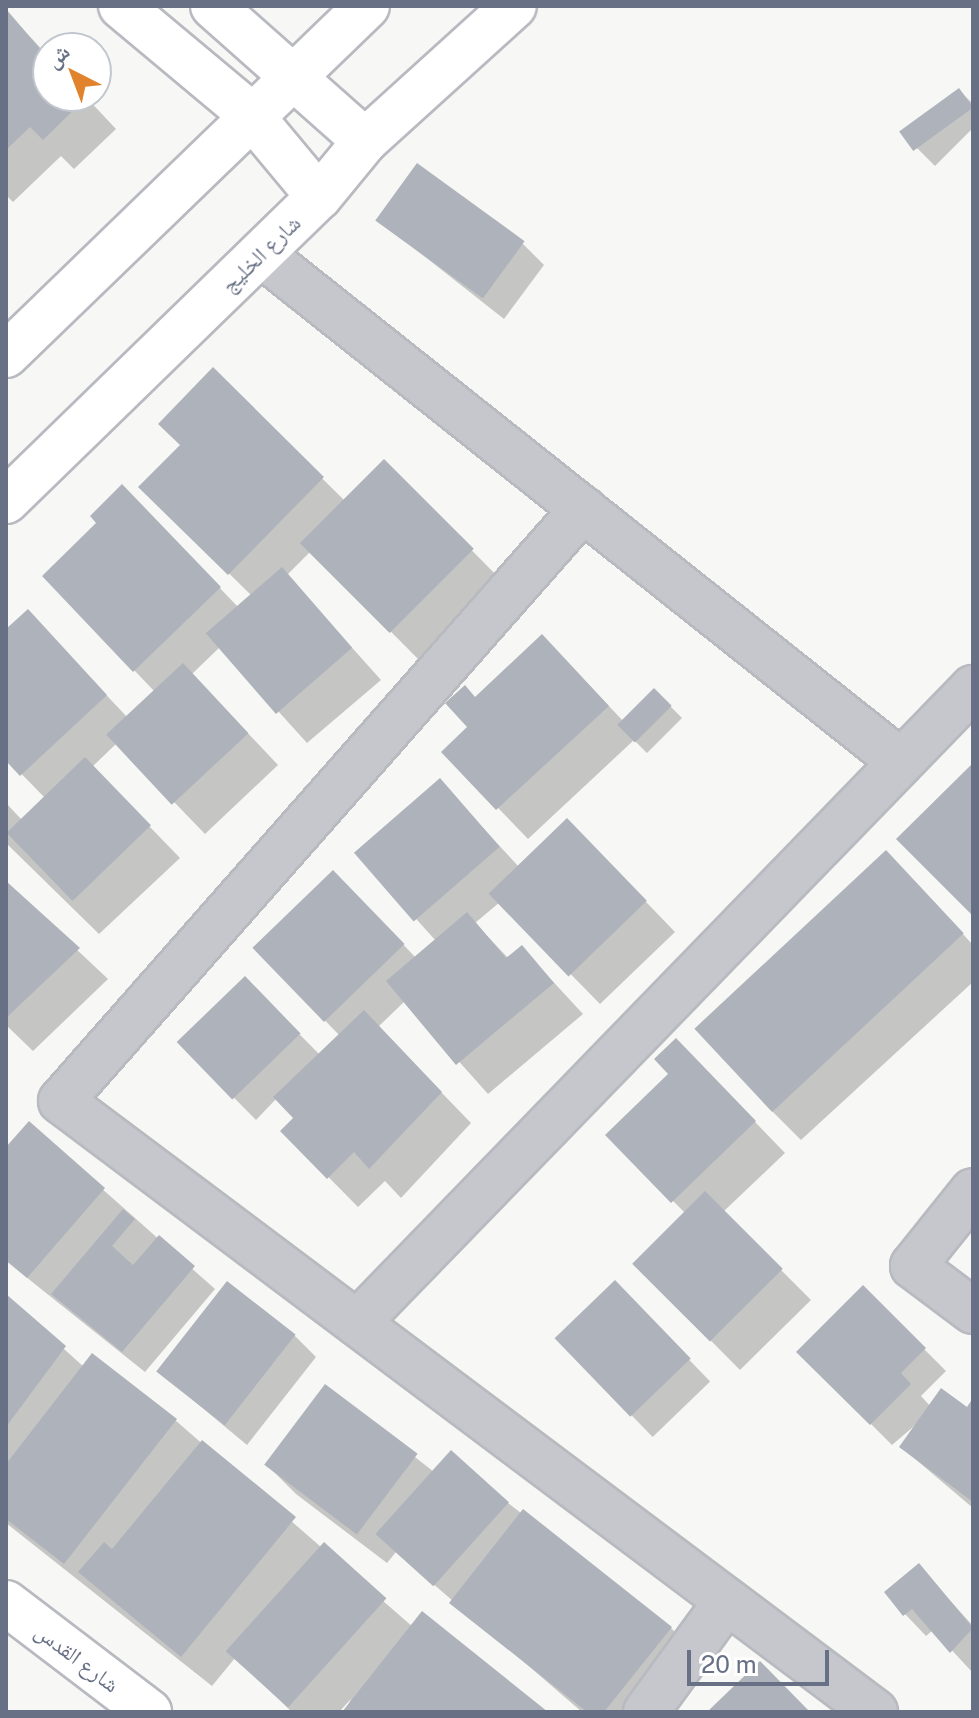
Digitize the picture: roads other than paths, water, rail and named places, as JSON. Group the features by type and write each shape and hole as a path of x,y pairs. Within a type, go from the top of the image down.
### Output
{"street":[{"path":"121,6 249,113 319,197"},
{"path":"213,6 297,74 365,141"},
{"path":"6,355 249,113 297,74 367,6"},
{"name":"شارع الخليج","path":"6,501 319,197 365,141 514,6"},
{"path":"261,254 901,762"},
{"path":"583,509 61,1101 875,1712"},
{"path":"357,1323 973,688"},
{"path":"973,1191 913,1266 973,1311"},
{"path":"646,1712 727,1601"},
{"name":"شارع القدس","path":"6,1603 149,1712"}]}
